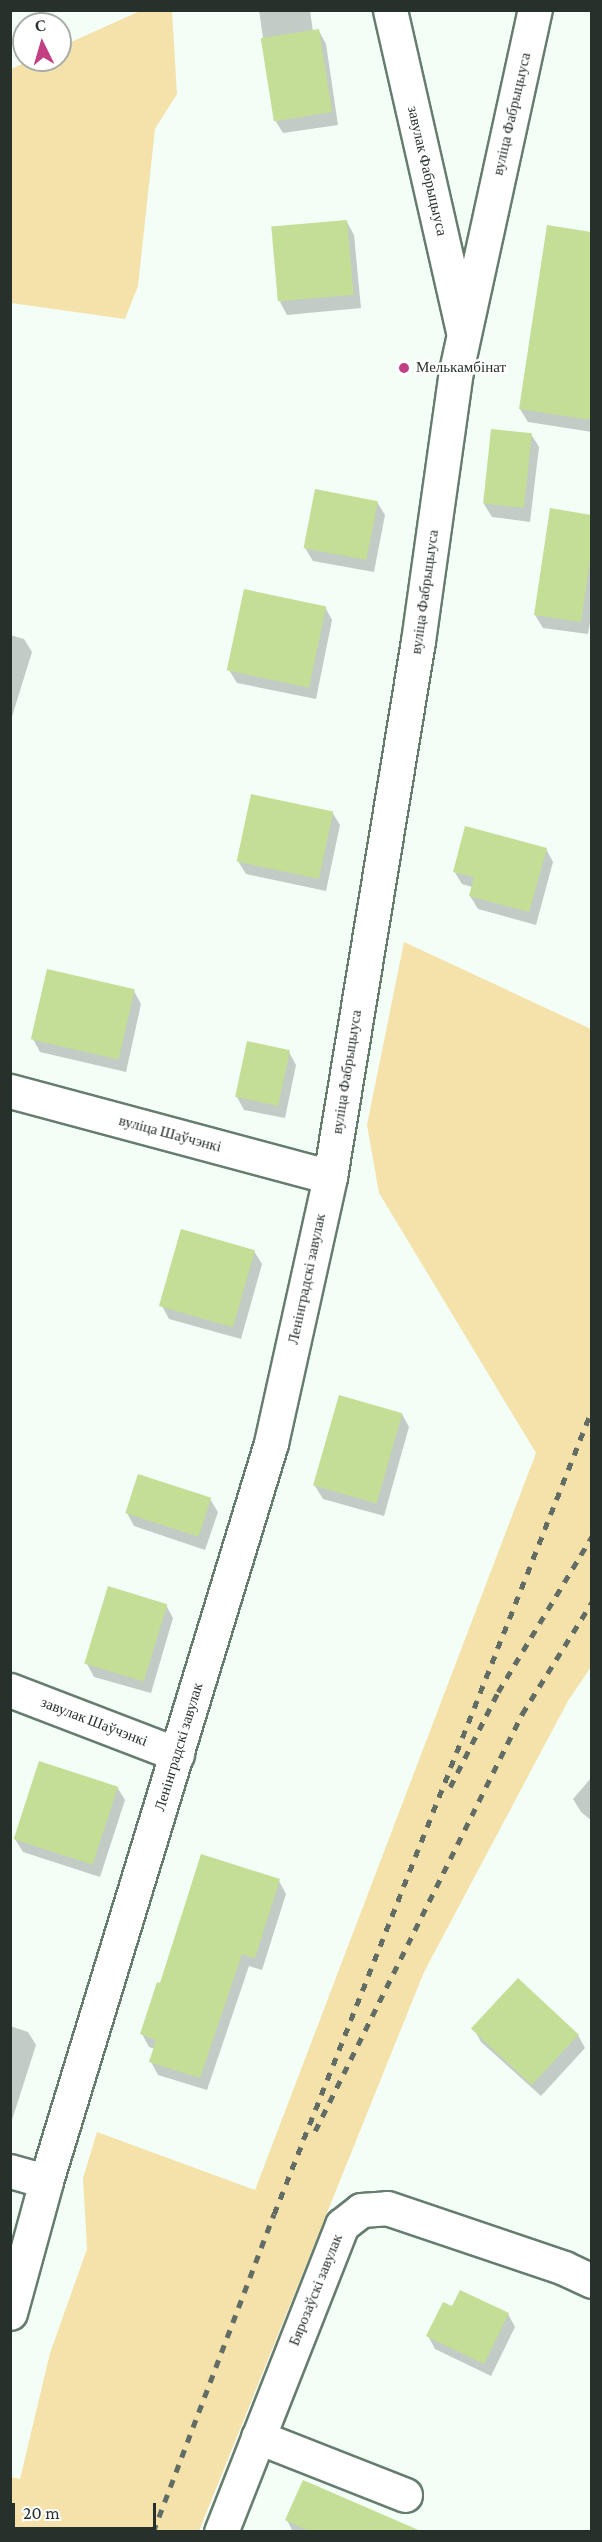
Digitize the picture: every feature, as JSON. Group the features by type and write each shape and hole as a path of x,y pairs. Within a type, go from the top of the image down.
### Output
{"street":[{"name":"завулак Фабрыцыуса","path":"390,10 463,332"},
{"name":"вуліца Фабрыцыуса","path":"330,1177 418,641 463,332 535,10"},
{"name":"вуліца Шаўчэнкі","path":"10,1091 330,1177"},
{"name":"Ленінградскі завулак","path":"10,2313 46,2181 271,1443 330,1177"},
{"name":"завулак Шаўчэнкі","path":"10,1690 177,1754"},
{"path":"10,2171 46,2181"},
{"name":"Бярозаўскі завулак","path":"221,2532 342,2225 361,2210 387,2208 564,2268 591,2281"},
{"path":"258,2437 405,2495"}],"shaded area":[{"path":"140,11 172,11 177,94 155,129 138,286 125,319 11,303 11,69 12,72 72,72 72,42"},
{"path":"404,942 591,1029 591,1667 568,1701 424,1972 199,2531 11,2531 11,2477 20,2479 50,2353 87,2249 83,2178 97,2132 255,2190 536,1453 379,1193 367,1125"}],"building":[{"path":"319,29 332,112 274,121 261,38"},
{"path":"347,220 354,295 278,301 271,227"},
{"path":"547,225 591,232 591,420 519,409"},
{"path":"491,429 532,433 524,508 483,504"},
{"path":"315,489 378,501 366,560 304,548"},
{"path":"550,508 591,515 591,554 581,622 534,615"},
{"path":"244,589 326,606 309,688 227,670"},
{"path":"251,794 333,811 319,879 237,861"},
{"path":"465,826 547,848 529,912 469,896 474,877 453,872"},
{"path":"47,969 135,989 118,1059 31,1039"},
{"path":"247,1041 290,1050 278,1106 235,1097"},
{"path":"181,1229 255,1250 233,1327 159,1306"},
{"path":"339,1395 402,1413 377,1504 313,1485"},
{"path":"138,1474 211,1498 199,1537 125,1513"},
{"path":"108,1586 167,1604 144,1682 84,1663"},
{"path":"39,1761 118,1787 93,1865 14,1839"},
{"path":"201,1854 280,1879 255,1958 242,1954 200,2078 149,2062 156,2040 140,2034 157,1982 160,1983"},
{"path":"518,1978 579,2035 532,2085 471,2028"},
{"path":"460,2290 509,2313 484,2364 426,2336 443,2302 452,2306"},
{"path":"303,2480 423,2532 311,2532 285,2520"}],"railway":[{"path":"153,2532 274,2214 592,1409"},
{"path":"450,1787 498,1692 592,1536"},
{"path":"315,2131 522,1714 592,1602"}],"place":[{"name":"Мелькамбінат","path":"404,368"}]}
